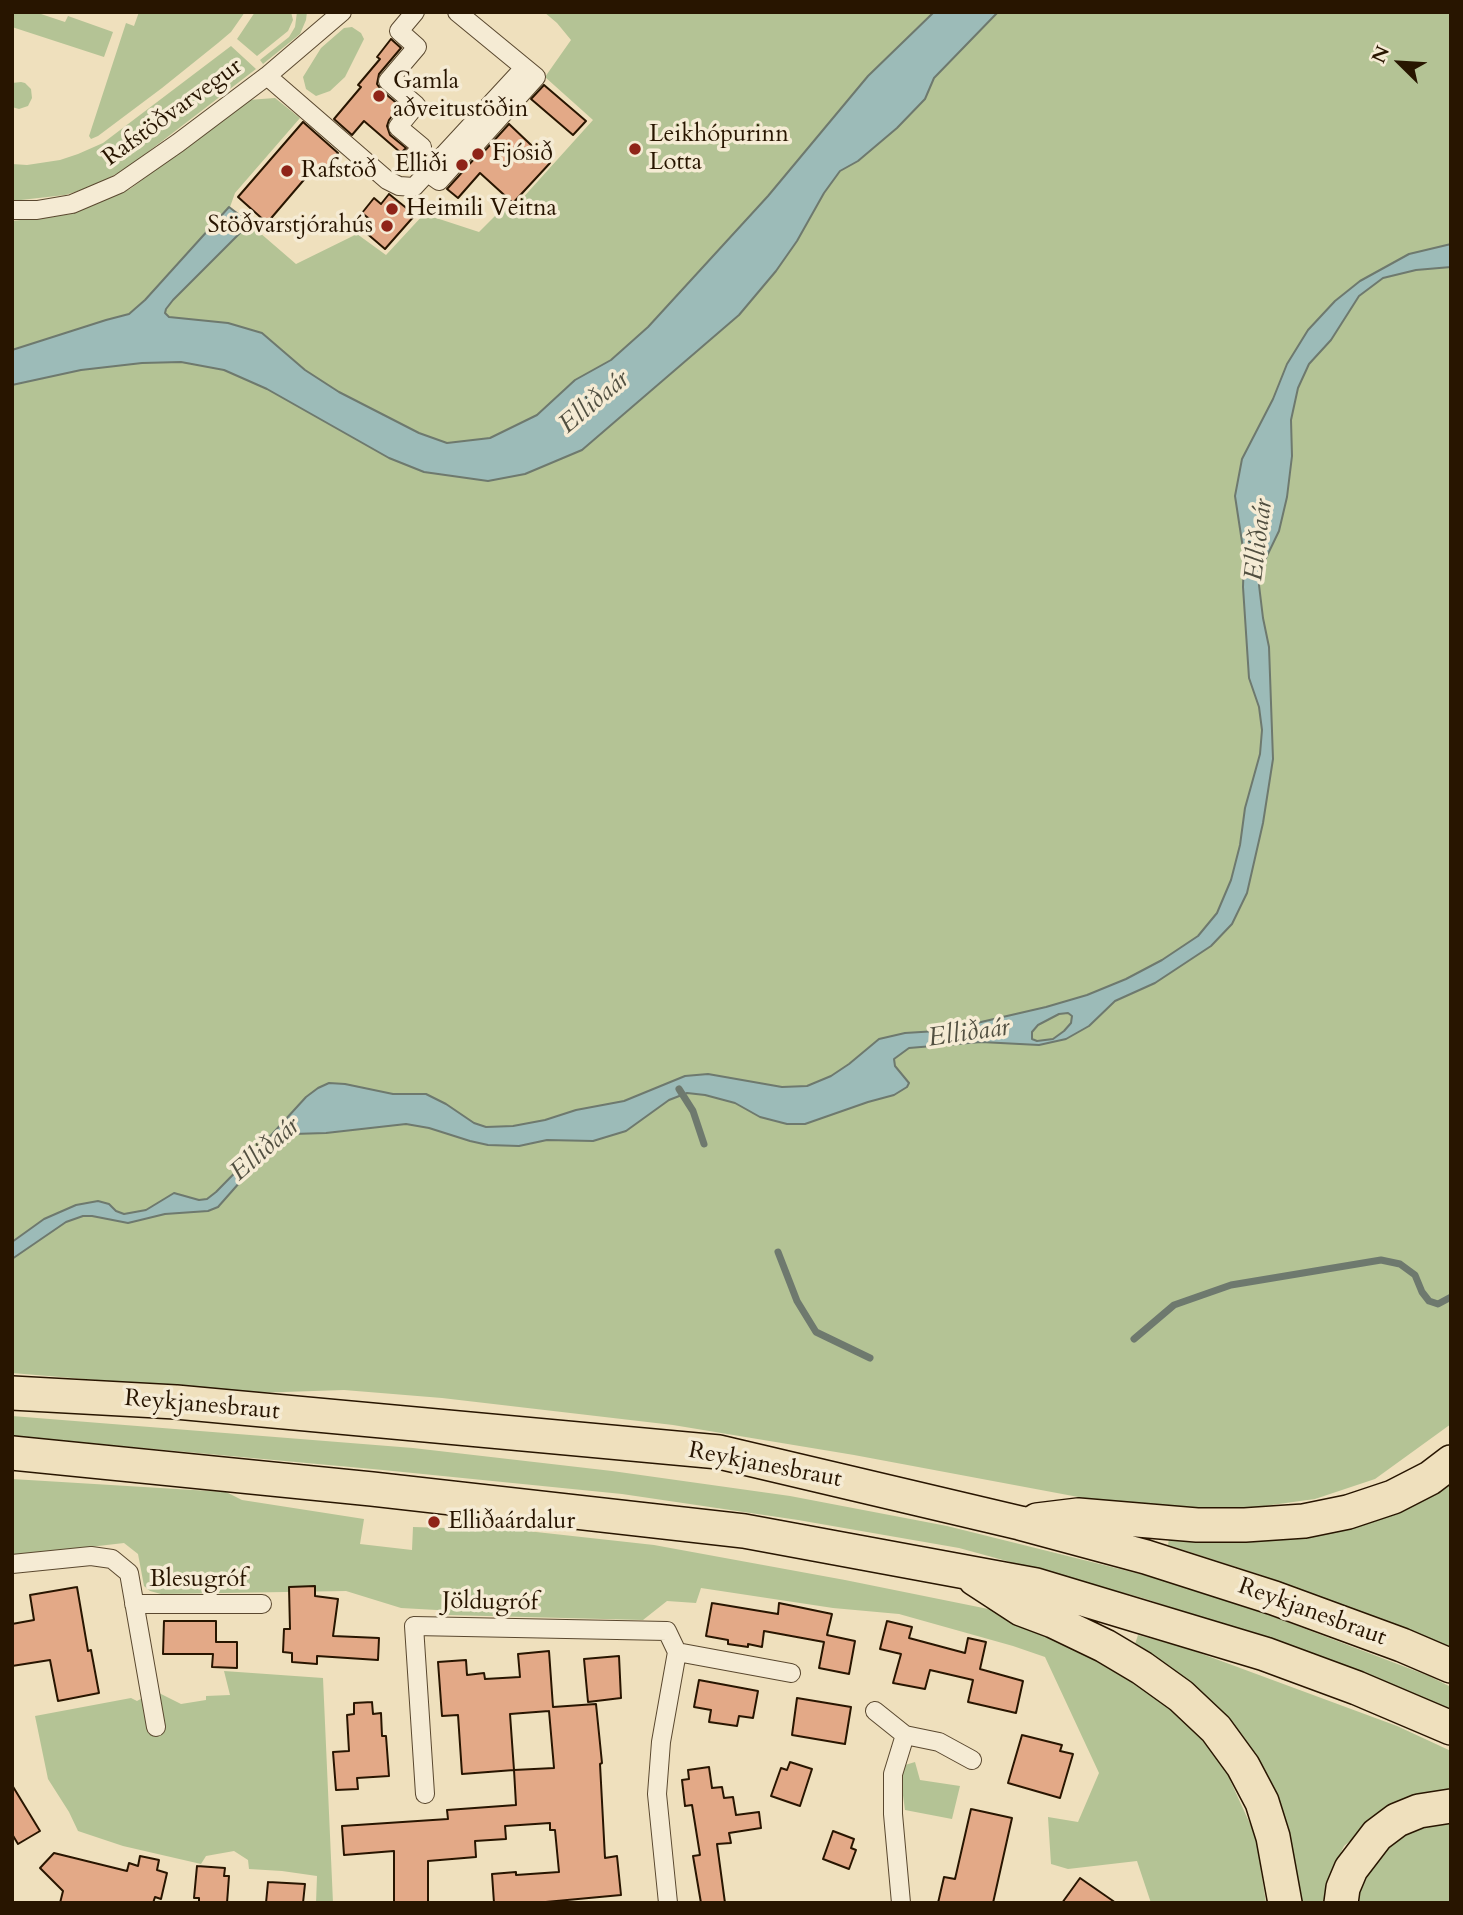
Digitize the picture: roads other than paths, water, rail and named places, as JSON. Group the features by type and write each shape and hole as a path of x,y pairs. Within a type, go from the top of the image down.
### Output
{"highway":[{"name":"Reykjanesbraut","path":"12,1393 176,1402 719,1452 1020,1522 1146,1558 1274,1598 1451,1666"},
{"path":"12,1453 372,1489 744,1531 961,1570 1036,1585 1265,1654 1357,1688 1451,1728"},
{"path":"1020,1522 1078,1515 1197,1525 1304,1521 1348,1512 1393,1497 1430,1478 1451,1462"},
{"path":"961,1570 1021,1609 1063,1626 1142,1668 1164,1682 1198,1711 1230,1746 1258,1794 1273,1838 1285,1903"},
{"path":"1341,1903 1343,1888 1351,1869 1377,1835 1396,1820 1419,1811 1451,1807"}],"street":[{"name":"Rafstöðvarvegur","path":"12,210 37,210 72,204 119,184 267,76 342,12"},
{"path":"415,12 399,31 417,47 388,81 416,105 398,127 422,147 410,160 427,173"},
{"path":"267,76 387,180 399,186 414,187 524,68 457,12"},
{"name":"Blesugróf","path":"12,1564 91,1556 112,1559 129,1573 156,1727"},
{"name":"Blesugróf","path":"134,1605 262,1604"},
{"name":"Jöldugróf","path":"425,1794 414,1626 667,1632 677,1652"},
{"path":"668,1903 657,1794 658,1766 677,1652 792,1672"},
{"path":"875,1712 905,1735 939,1742 972,1760"},
{"path":"901,1903 893,1814 893,1774 905,1735"}],"water":[{"name":"Elliðaár","path":"934,12 998,12 934,78 925,99 897,128 858,161 840,171 776,271 739,315 582,450 525,474 488,481 424,472 389,458 267,389 224,370 181,362 142,363 81,370 12,385 12,350 129,314 145,300 229,207 250,223 173,300 165,313 169,317 228,323 262,333 305,370 339,392 419,433 447,443 490,438 537,415 575,380 611,360 648,327 768,196 868,76"},
{"name":"Elliðaár","path":"1451,244 1451,267 1416,270 1383,278 1359,296 1331,340 1309,364 1298,388 1291,420 1292,456 1287,497 1279,531 1265,560 1259,585 1269,647 1273,759 1263,823 1247,893 1232,924 1211,946 1155,983 1115,1001 1089,1026 1066,1039 1039,1045 981,1042 909,1048 894,1059 895,1066 909,1083 907,1087 894,1095 805,1124 787,1124 760,1117 735,1103 687,1093 669,1100 626,1131 593,1141 547,1140 519,1146 488,1145 406,1124 293,1134 270,1148 218,1207 208,1211 165,1214 128,1223 83,1216 66,1222 12,1259 12,1242 44,1219 76,1205 98,1201 109,1204 124,1214 146,1210 174,1193 199,1200 207,1199 306,1097 329,1083 393,1094 426,1094 474,1123 486,1127 513,1126 545,1120 576,1110 624,1101 685,1076 708,1074 782,1087 807,1086 831,1076 879,1039 981,1022 1087,995 1162,960 1198,936 1217,913 1231,880 1240,845 1245,808 1260,754 1262,730 1259,707 1249,678 1243,587 1244,555 1235,496 1242,459 1273,399 1287,364 1308,330 1335,301 1360,281 1409,254","holes":["1068,1013 1072,1016 1071,1023 1053,1039 1032,1039 1032,1032 1038,1025 1059,1014"]}],"waterway":[{"path":"679,1089 693,1111 704,1144"},
{"path":"778,1252 797,1301 816,1332 870,1358"},
{"path":"1134,1339 1174,1305 1231,1285 1381,1260 1400,1264 1415,1275 1429,1301 1438,1304 1451,1297"}],"place":[{"name":"Gamla aðveitustöðin","path":"379,96"},
{"name":"Leikhópurinn Lotta","path":"635,149"},
{"name":"Fjósið","path":"478,154"},
{"name":"Elliði","path":"462,165"},
{"name":"Rafstöð","path":"287,171"},
{"name":"Heimili Veitna","path":"392,209"},
{"name":"Stöðvarstjórahús","path":"387,226"},
{"name":"Elliðaárdalur","path":"434,1522"}]}
